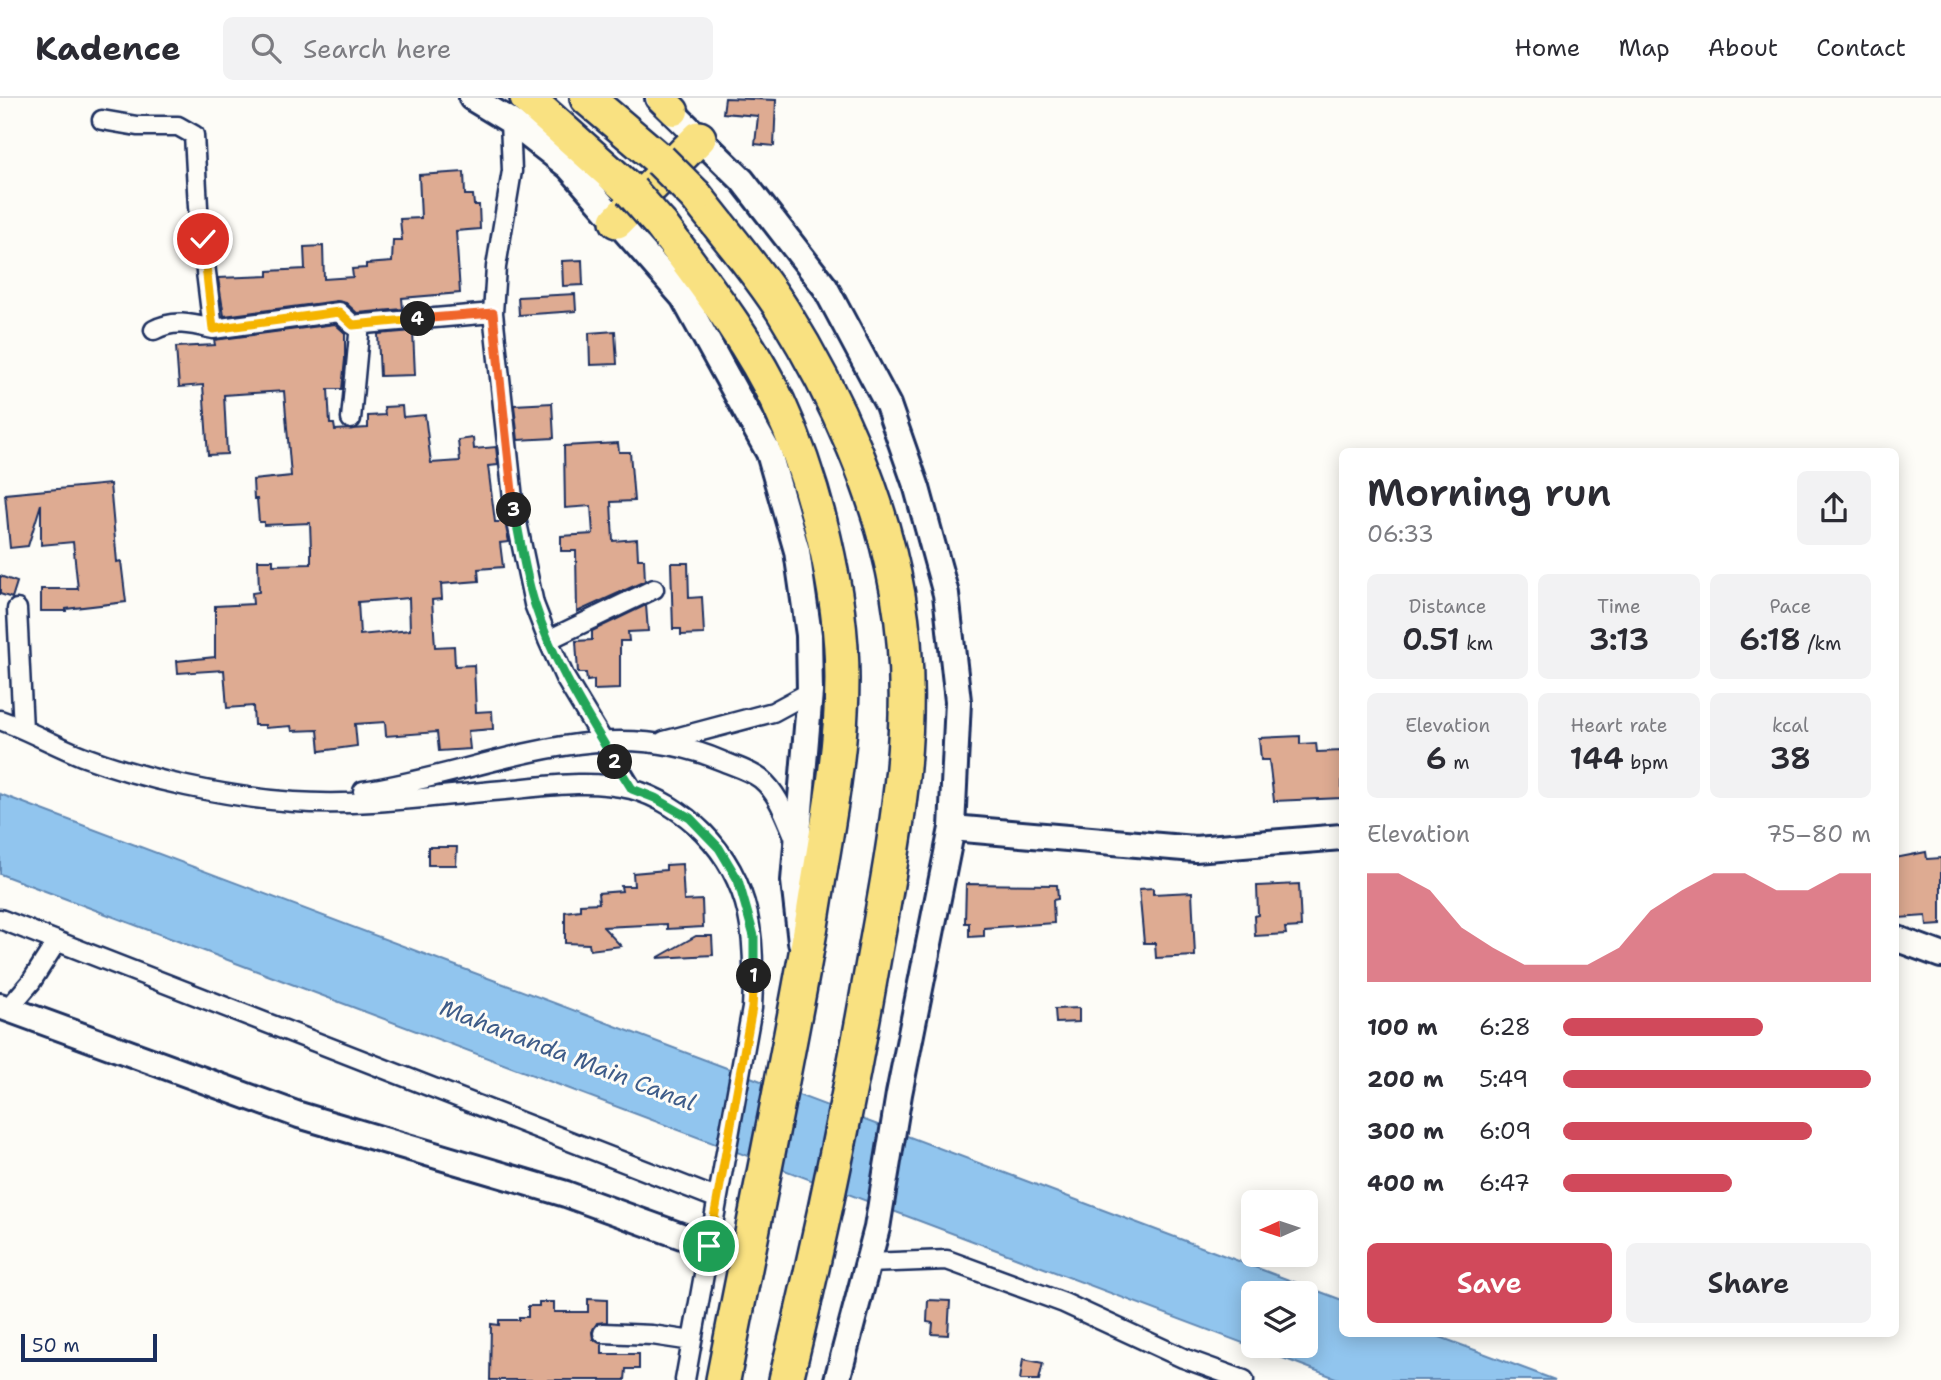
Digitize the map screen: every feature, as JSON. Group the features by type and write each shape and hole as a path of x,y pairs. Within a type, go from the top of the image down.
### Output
{"highway":[{"path":"587,98 660,160 696,196 783,310 843,421 877,512 898,594 908,702 899,817 827,1209 786,1380"},
{"path":"519,109 631,191 661,225 741,334 779,403 810,488 830,563 841,692 834,788 804,965 723,1380"},
{"path":"617,221 699,138"}],"street":[{"path":"472,98 519,109 683,297 769,453 797,551 809,635 810,692 803,801 796,838 794,881 804,965"},
{"path":"669,101 699,138 742,180 825,287 888,405 917,488 946,594 958,701 952,828 877,1228 837,1380"},
{"path":"519,109 512,172 496,267 493,313 514,508 534,604 548,640 565,678 632,789"},
{"path":"102,120 137,126 178,126 194,135 198,207 213,329"},
{"path":"154,330 166,324 178,323 213,329 339,312 353,325 493,313"},
{"path":"351,419 360,324"},
{"path":"548,640 654,589"},
{"path":"17,609 23,729"},
{"path":"657,742 773,712 810,692"},
{"path":"0,720 83,756 194,787 294,802 380,800 564,783 632,789 655,798 690,818 719,848 738,880 754,936 752,1008 685,1380"},
{"path":"294,802 370,790 561,746 602,740 657,742 704,754 760,778 777,798 796,838"},
{"path":"952,828 1195,849 1339,837"},
{"path":"0,919 716,1198"},
{"path":"1899,939 1941,955"},
{"path":"57,941 31,982 4,1007 299,1115 566,1194 709,1246"},
{"path":"869,1263 947,1260 1064,1303 1183,1358 1244,1380"},
{"path":"603,1334 692,1341"}],"water":[{"name":"Mahananda Main Canal","path":"0,794 1241,1262 1241,1267 1254,1267 1292,1281 1241,1281 1241,1342 0,874"},
{"path":"1318,1291 1339,1299 1339,1337 1440,1337 1555,1380 1341,1380 1283,1358 1318,1358"}],"building":[{"path":"725,98 776,100 774,146 755,144 758,116 723,113"},
{"path":"464,172 465,195 473,195 474,205 479,205 480,229 456,231 460,293 402,298 403,309 357,313 346,303 337,301 224,316 218,278 268,276 268,271 305,269 304,247 323,246 324,279 353,277 352,269 366,268 366,264 392,262 393,240 402,240 400,219 421,218 419,175"},
{"path":"582,260 583,285 563,286 562,261"},
{"path":"575,294 576,311 519,315 518,297"},
{"path":"335,324 345,333 345,359 342,389 328,389 330,424 334,424 335,430 368,428 368,416 385,415 384,407 402,406 403,417 425,415 431,463 460,461 458,440 473,438 474,449 496,447 498,465 488,466 495,522 505,522 509,542 500,543 503,567 478,569 479,581 441,584 442,599 432,600 435,647 454,646 455,666 474,665 476,712 492,711 493,729 468,731 470,749 439,751 437,732 386,736 385,722 355,724 357,746 320,751 318,730 292,731 291,726 265,728 265,725 254,725 253,706 227,708 224,670 178,673 177,661 215,657 215,606 253,604 252,593 259,592 258,560 273,560 273,565 311,564 310,523 264,525 264,522 259,522 257,499 254,499 253,480 291,476 284,391 224,395 227,454 208,455 203,385 179,387 176,347 215,345 214,340","holes":["409,598 410,630 360,635 358,602"]},
{"path":"413,331 415,375 380,376 378,334"},
{"path":"615,331 617,364 590,365 589,333"},
{"path":"552,403 554,438 518,440 514,405"},
{"path":"618,443 619,452 630,452 634,501 611,502 613,541 637,539 638,559 644,559 645,581 577,612 576,551 561,551 561,536 593,534 591,506 565,508 564,446"},
{"path":"110,484 117,562 121,561 126,602 66,611 41,611 41,589 78,589 73,542 41,545 41,504 28,546 10,548 5,494"},
{"path":"671,563 688,563 689,598 702,597 704,634 681,635 681,629 673,629"},
{"path":"0,576 17,582 12,598 0,594"},
{"path":"646,605 648,631 628,632 629,641 620,641 620,689 594,690 594,680 587,681 586,673 578,673 576,641 592,640 592,631"},
{"path":"1300,736 1300,744 1316,743 1317,752 1339,751 1339,798 1274,801 1269,760 1261,760 1259,738"},
{"path":"428,847 457,847 456,865 428,865"},
{"path":"1926,852 1927,859 1941,858 1941,925 1927,926 1926,916 1899,918 1899,857"},
{"path":"682,864 684,901 702,900 703,927 667,929 667,924 603,927 621,946 590,950 589,944 565,943 565,912 580,910 580,904 599,903 598,893 622,891 621,886 634,886 633,873 666,870 666,865"},
{"path":"966,884 1057,885 1058,899 1053,900 1054,923 984,928 984,936 969,937 969,923 965,923"},
{"path":"1299,884 1301,927 1285,928 1286,934 1255,936 1254,916 1258,915 1257,886"},
{"path":"1153,888 1153,894 1192,892 1195,956 1156,958 1155,943 1144,943 1139,889"},
{"path":"696,936 712,936 713,955 657,958"},
{"path":"1079,1008 1079,1022 1056,1023 1055,1009"},
{"path":"588,1299 607,1300 607,1322 597,1323 592,1332 593,1339 602,1344 602,1354 639,1354 639,1369 626,1369 625,1380 490,1380 491,1324 499,1325 499,1320 528,1317 528,1306 539,1306 539,1302 554,1302 554,1312 588,1312"},
{"path":"928,1300 950,1301 948,1335 932,1334 933,1323 927,1322"},
{"path":"1023,1359 1043,1363 1039,1380 1020,1380"}],"route":[{"path":"203,239 213,329 339,312 353,325 493,313 514,508 534,604 548,640 565,678 632,789 655,798 690,818 719,848 738,880 754,936 752,1008 709,1246"}]}
